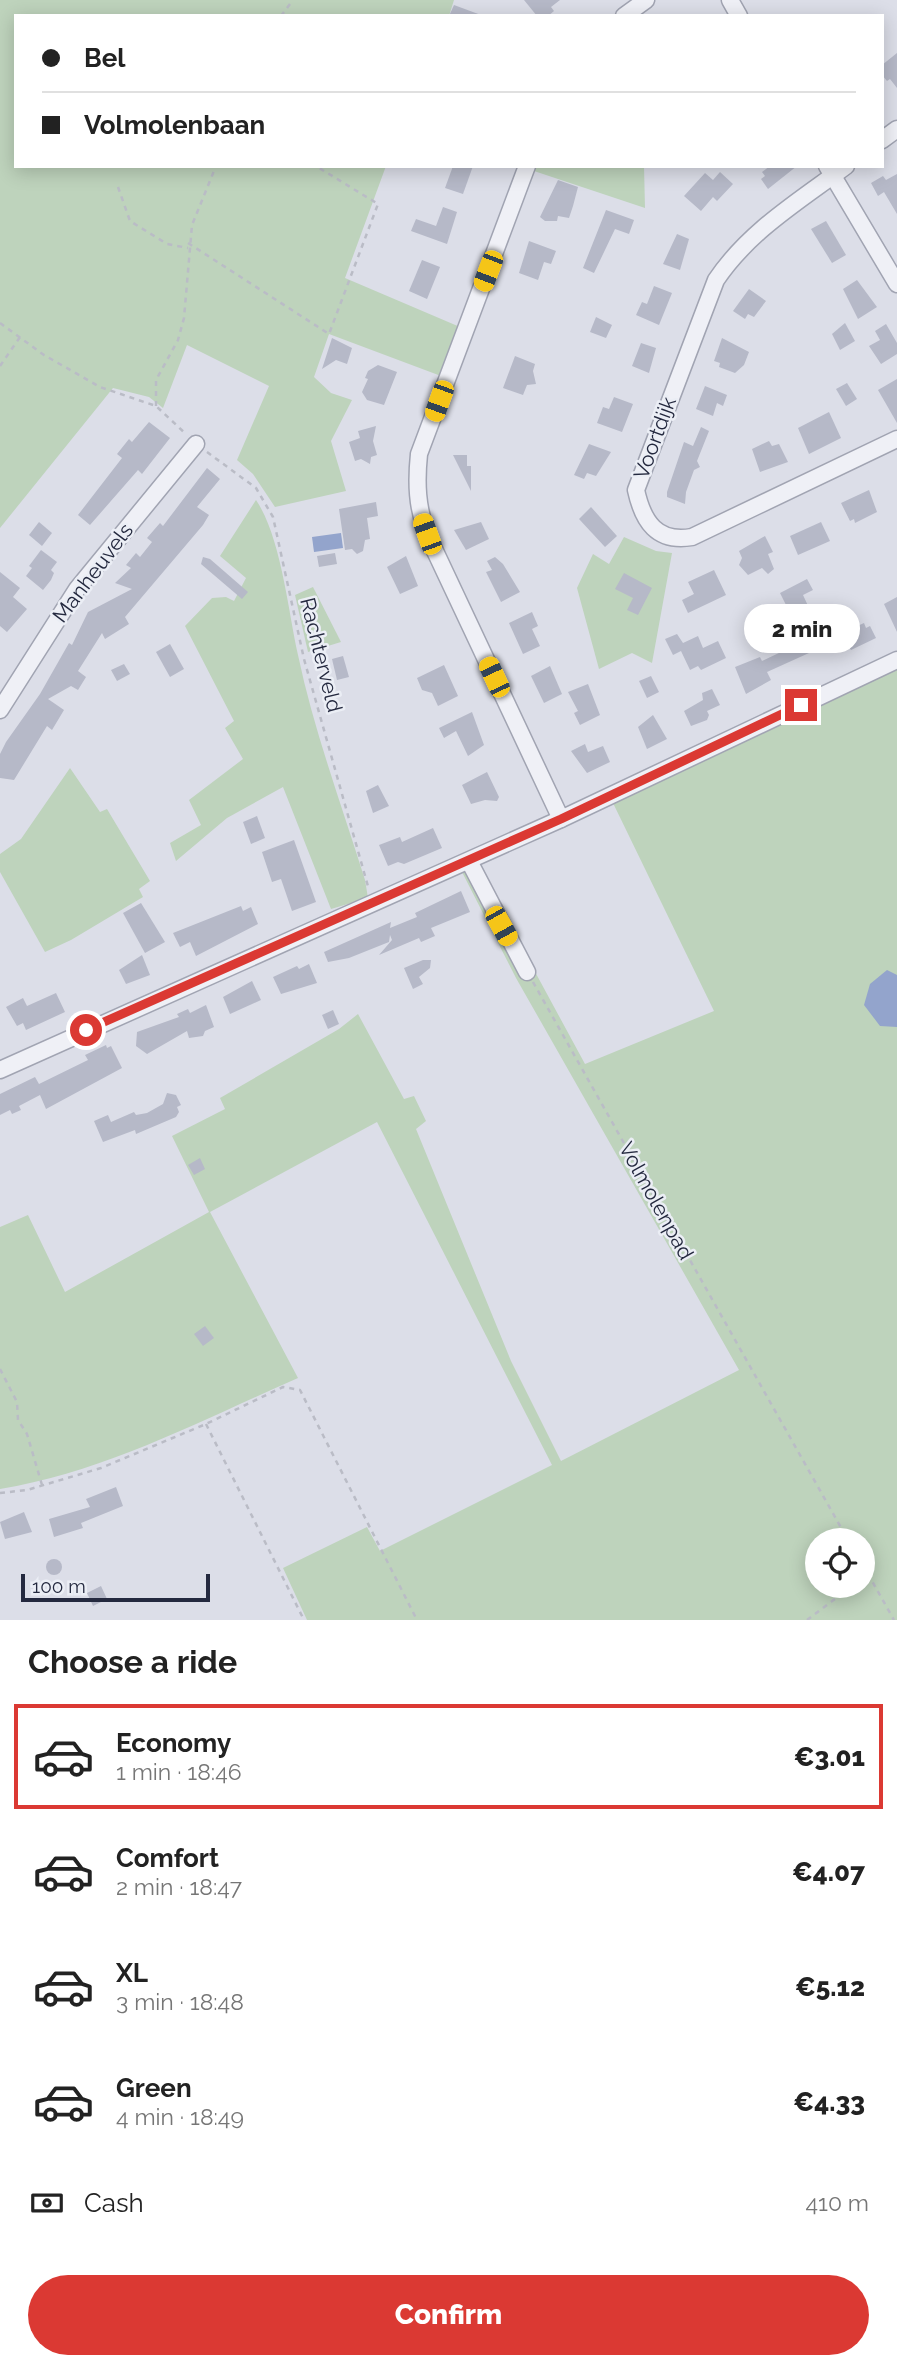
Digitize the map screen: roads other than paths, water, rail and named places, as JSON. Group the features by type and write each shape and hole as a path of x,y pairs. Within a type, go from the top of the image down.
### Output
{"street":[{"path":"625,9 646,0"},
{"path":"526,168 419,454 416,489 419,514 427,534 561,819"},
{"path":"830,171 897,284"},
{"name":"Voortdijk","path":"830,171 733,254 716,280 636,490 640,510 650,527 662,535 678,539 692,537 897,439"},
{"name":"Manheuvels","path":"0,710 77,589 196,444"},
{"path":"0,1070 561,819 897,660"},
{"path":"469,861 527,972"}],"water":[{"path":"341,533 343,548 314,552 312,537"},
{"path":"887,970 897,975 897,1027 880,1026 864,1005 870,984"}]}
